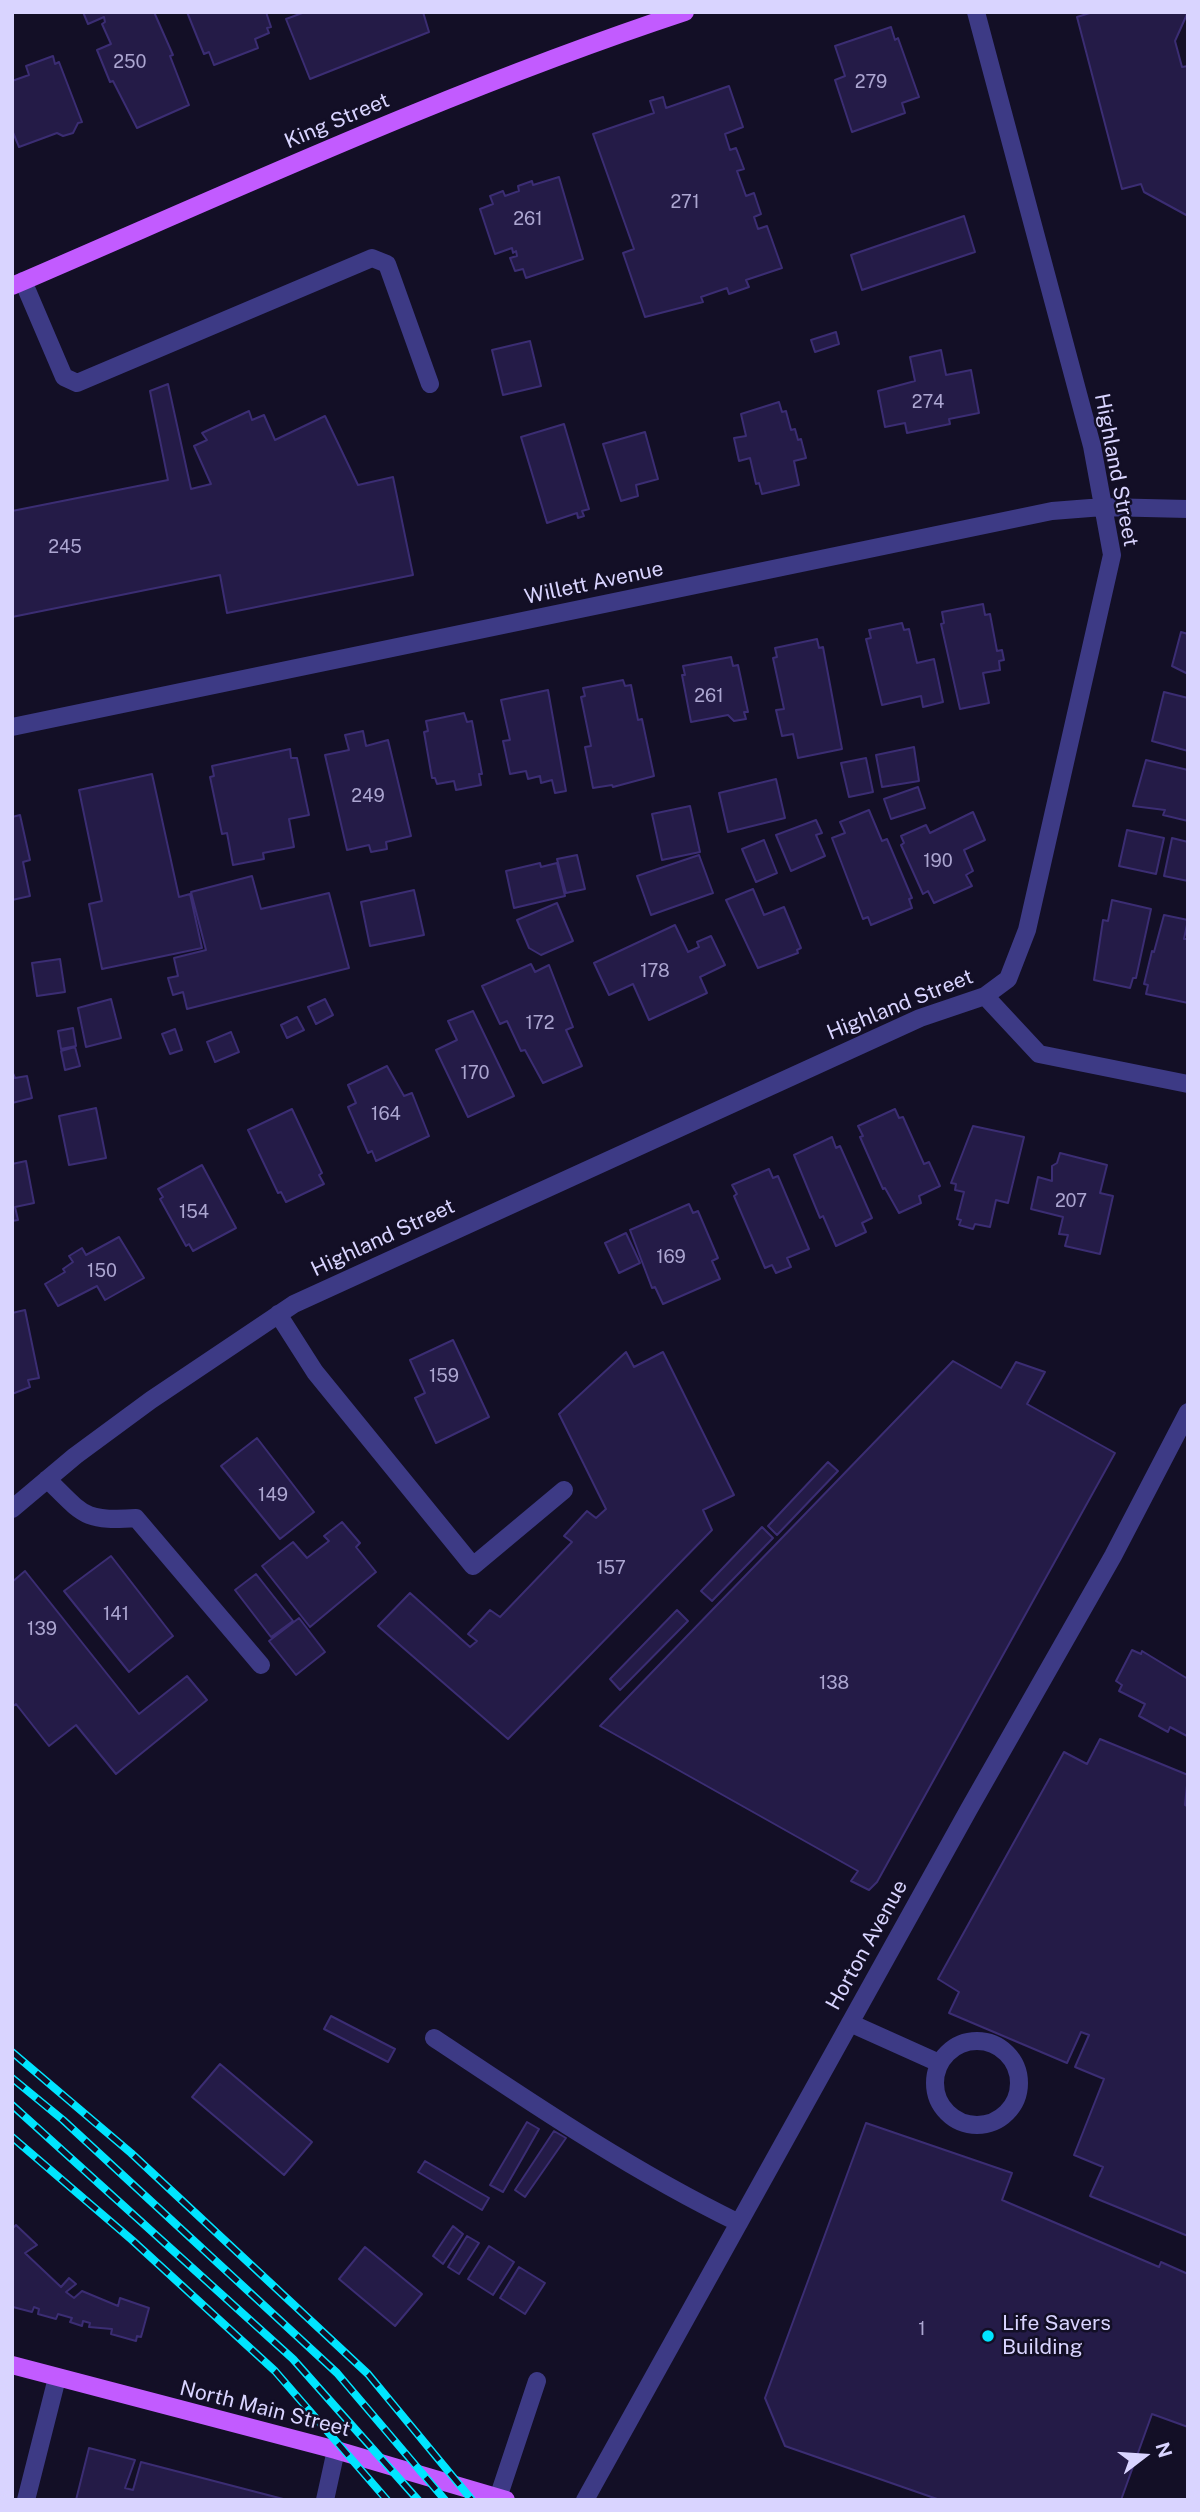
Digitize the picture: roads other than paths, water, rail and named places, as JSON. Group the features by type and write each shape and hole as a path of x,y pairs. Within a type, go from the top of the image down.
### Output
{"main road":[{"name":"King Street","path":"18,284 446,98 569,51 685,12"},
{"name":"North Main Street","path":"12,2365 336,2450 502,2499"}],"street":[{"name":"Highland Street","path":"12,1508 151,1399 278,1314 345,1280 920,1018 985,996 1008,979 1027,930 1112,555 1092,446 976,12"},
{"path":"18,284 64,377 78,383 372,258 387,264 430,384"},
{"name":"Willett Avenue","path":"12,727 1052,511 1103,507 1188,509"},
{"path":"985,996 1039,1054 1188,1084"},
{"path":"278,1314 316,1372 473,1566 564,1490"},
{"name":"Horton Avenue","path":"585,2500 1113,1556 1188,1412"},
{"path":"47,1479 83,1515 111,1520 136,1518 261,1665"},
{"path":"850,2023 939,2063"},
{"path":"434,2038 516,2093 680,2194 739,2223"},
{"path":"979,2040 997,2040 1015,2064 1020,2093 1013,2106 990,2123 964,2123 943,2107 934,2082 939,2063 952,2048 979,2040"},
{"path":"26,2500 57,2378"},
{"path":"502,2499 537,2381"},
{"path":"325,2500 336,2450"}],"railway":[{"path":"12,2052 131,2153 368,2374 472,2500"},
{"path":"12,2078 63,2120 337,2373 445,2500"},
{"path":"12,2105 293,2359 418,2500"},
{"path":"12,2137 132,2240 275,2371 387,2500"}],"place":[{"name":"Life Savers Building","path":"988,2336"}]}
